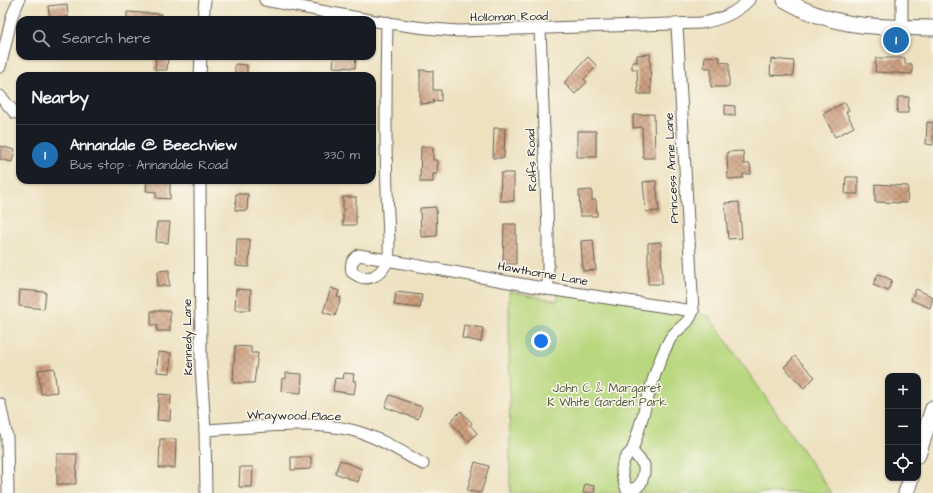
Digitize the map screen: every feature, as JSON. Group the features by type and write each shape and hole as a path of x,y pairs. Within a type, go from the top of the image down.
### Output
{"main road":[{"path":"785,0 812,14 845,24 902,28 933,28"},
{"path":"921,446 933,408"},
{"path":"906,493 909,481"}],"street":[{"path":"0,67 12,16 19,0"},
{"path":"203,16 205,0"},
{"name":"Holloman Road","path":"265,0 354,16"},
{"name":"Holloman Road","path":"376,20 459,31 677,25 714,21 728,16 742,7 749,0"},
{"path":"902,0 902,28"},
{"name":"Hawthorne Lane","path":"387,22 386,188 388,260 548,289 693,311"},
{"name":"Princess Anne Lane","path":"677,25 693,311"},
{"name":"Rolfs Road","path":"540,29 548,234 548,289"},
{"path":"200,72 201,60"},
{"path":"0,96 15,113"},
{"name":"Kennedy Lane","path":"200,184 201,366 205,430 206,493"},
{"path":"632,451 655,376 669,341 686,325 691,318 693,311"},
{"path":"0,404 7,437 8,493"},
{"name":"Wraywood Place","path":"205,430 303,426 340,428 370,436 423,464"}],"green space":[{"name":"John C & Margaret K White Garden Park","path":"558,286 709,316 832,493 510,493 509,291 558,301"}],"building":[{"path":"67,4 68,16 50,16 48,6"},
{"path":"127,12 161,14 161,16 127,16"},
{"path":"650,54 651,94 638,94 637,69 632,69 632,62 637,62 637,55"},
{"path":"705,56 720,57 720,62 729,63 729,87 711,87 711,68 704,68"},
{"path":"588,57 597,66 584,79 587,82 575,94 564,83"},
{"path":"876,58 905,58 905,64 912,64 912,74 875,72"},
{"path":"771,59 794,61 793,76 770,75"},
{"path":"156,60 168,60 167,70 155,70"},
{"path":"334,60 356,60 355,68 333,67"},
{"path":"235,64 247,65 247,72 235,72"},
{"path":"420,70 433,71 433,90 441,90 441,101 433,100 434,103 420,104"},
{"path":"898,97 909,97 908,113 897,113"},
{"path":"845,102 849,110 846,112 854,127 835,137 823,114"},
{"path":"725,105 735,106 735,116 725,115"},
{"path":"654,114 655,158 643,158 642,127 633,128 633,115"},
{"path":"927,122 933,123 933,145 926,144"},
{"path":"494,128 505,128 504,158 493,158"},
{"path":"577,131 596,131 596,157 577,157"},
{"path":"0,146 15,150 12,162 0,159"},
{"path":"421,147 433,147 433,160 438,160 437,174 433,174 433,182 420,182"},
{"path":"743,151 744,164 750,164 751,174 743,174 743,178 728,179 727,152"},
{"path":"501,173 514,173 514,201 500,201"},
{"path":"846,177 858,177 858,194 845,194"},
{"path":"656,181 659,211 646,212 643,182"},
{"path":"147,184 170,184 170,199 156,198 156,192 146,191"},
{"path":"875,184 908,186 907,203 875,202"},
{"path":"592,190 592,200 596,200 597,216 580,216 579,191"},
{"path":"236,194 248,194 247,211 235,210"},
{"path":"343,197 356,197 356,225 343,225"},
{"path":"739,202 742,238 728,239 725,203"},
{"path":"436,207 437,236 421,237 420,208"},
{"path":"157,222 170,222 168,243 156,242"},
{"path":"504,224 516,224 516,264 503,264"},
{"path":"237,239 250,239 249,267 236,266"},
{"path":"593,240 596,270 583,271 581,241"},
{"path":"661,242 662,284 648,284 648,243"},
{"path":"169,270 169,286 157,286 158,271"},
{"path":"878,274 892,280 888,291 873,285"},
{"path":"331,288 339,291 337,297 341,298 335,316 323,312"},
{"path":"236,289 251,290 250,310 235,310"},
{"path":"916,289 933,297 930,308 911,300"},
{"path":"20,290 46,292 44,309 19,306"},
{"path":"396,292 422,295 420,308 394,305"},
{"path":"151,311 170,311 170,331 157,331 157,325 151,325"},
{"path":"464,325 483,328 481,342 462,338"},
{"path":"235,346 251,347 251,353 258,353 254,383 233,383"},
{"path":"158,352 171,353 170,373 157,372"},
{"path":"795,356 815,377 804,388 784,367"},
{"path":"54,368 57,392 41,394 38,370"},
{"path":"286,373 302,374 301,393 281,391 282,378 286,379"},
{"path":"344,373 354,374 353,381 356,381 354,394 333,391 335,378 343,379"},
{"path":"159,394 171,395 170,421 157,420"},
{"path":"390,395 422,407 418,419 385,407"},
{"path":"461,411 472,423 470,425 477,433 468,442 450,422"},
{"path":"160,439 176,439 175,468 159,468"},
{"path":"57,454 77,454 76,484 57,484"},
{"path":"291,457 311,457 311,469 291,470"},
{"path":"340,460 362,469 358,482 335,473"},
{"path":"475,462 489,466 481,493 467,491"},
{"path":"240,467 253,467 252,487 239,487"},
{"path":"585,484 595,486 594,493 583,493"}],"place":[{"name":"Annandale @ Beechview","path":"896,40"}]}
